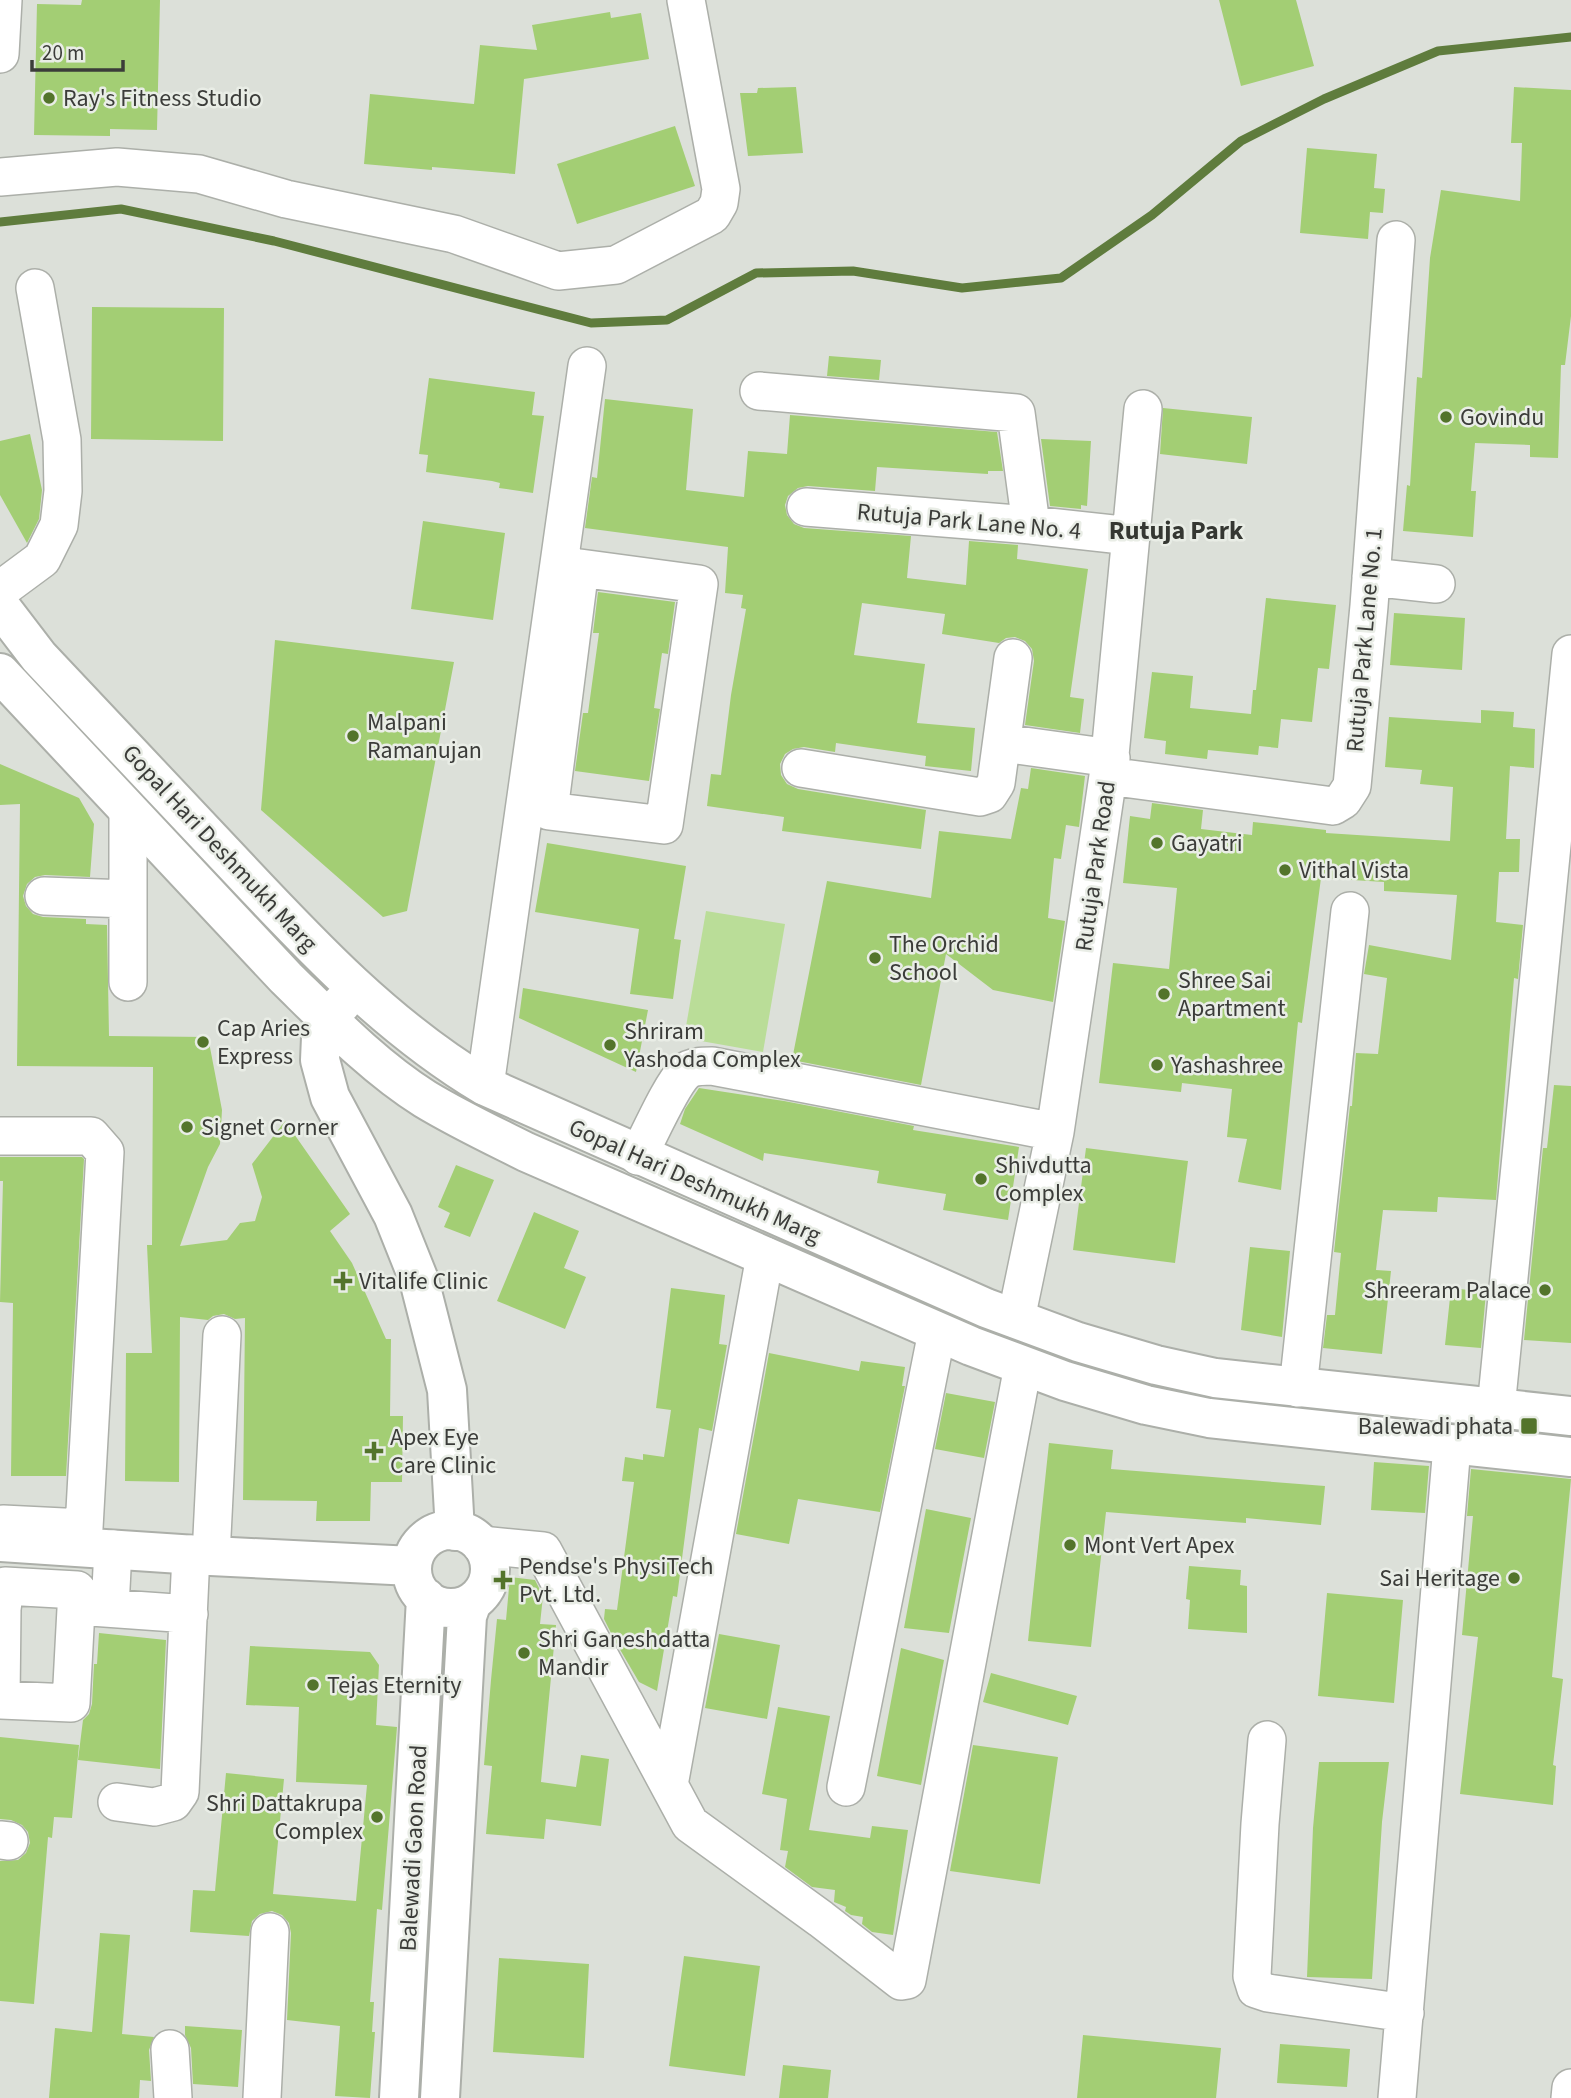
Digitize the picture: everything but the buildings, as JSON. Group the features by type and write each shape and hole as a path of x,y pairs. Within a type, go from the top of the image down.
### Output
{"main road":[{"name":"Gopal Hari Deshmukh Marg","path":"0,606 40,657 305,940 355,988 427,1048 446,1063 485,1086 986,1308 1078,1342 1156,1365 1216,1378 1571,1416"},
{"name":"Gopal Hari Deshmukh Marg","path":"0,673 327,1019 409,1087 471,1125 526,1152 937,1332 1065,1381 1146,1405 1209,1418 1571,1457"},
{"path":"355,988 327,1019 321,1037 320,1060 330,1097 393,1215 419,1280 447,1391 468,1538"},
{"path":"409,1087 427,1048"},
{"path":"440,1532 468,1538 488,1558 490,1573 485,1588 462,1607 447,1608 433,1604 419,1582 416,1551 425,1540 440,1532"},
{"path":"0,1542 201,1555 419,1582"},
{"name":"Balewadi Gaon Road","path":"398,2098 419,1582"},
{"name":"Balewadi Gaon Road","path":"440,2098 467,1616 471,1602"}],"street":[{"path":"0,54 3,0"},
{"path":"0,177 117,167 199,174 286,199 454,234 558,271 616,265 712,215 719,203 721,189 686,0"},
{"name":"Rutuja Park Lane No. 1","path":"1002,743 1110,767 1333,806 1343,800 1352,786 1371,577 1396,240"},
{"path":"0,590 42,559 59,525 63,491 62,440 35,288"},
{"path":"485,1086 550,708 580,568 699,584 664,825 549,811 550,708 587,366"},
{"path":"758,391 1016,413 1031,525"},
{"name":"Rutuja Park Road","path":"1016,1319 1055,1132 1110,767 1143,409"},
{"name":"Rutuja Park Lane No. 4","path":"806,507 1031,525 1131,537"},
{"path":"1371,577 1436,584"},
{"path":"1496,1408 1571,654"},
{"path":"801,768 980,797 989,794 996,783 1013,658"},
{"path":"128,811 128,982"},
{"path":"44,896 128,899"},
{"path":"1298,1388 1350,911"},
{"path":"638,1156 676,1084 687,1070 699,1066 712,1066 1055,1132"},
{"path":"0,1136 91,1136 105,1152 84,1528 0,1524"},
{"path":"669,1785 765,1256"},
{"path":"846,1787 937,1332"},
{"path":"117,1802 154,1807 173,1802 180,1792 189,1614 201,1555 222,1335"},
{"path":"468,1538 542,1550 669,1785 686,1837 821,1919 901,1980 908,1980 1023,1366"},
{"path":"1397,2098 1452,1446"},
{"path":"113,1549 94,1607 71,1703 1,1700 1,1609 5,1586 77,1590 94,1607 189,1614"},
{"path":"1267,1740 1252,1976 1256,1989 1405,2013"},
{"path":"262,2098 270,1931"},
{"path":"170,2049 173,2098"},
{"path":"1570,2098 1571,2088"}],"green space":[{"path":"706,911 785,924 763,1052 684,1038"}],"waterway":[{"path":"0,222 121,209 274,241 591,323 667,320 756,273 853,271 962,288 1061,278 1152,215 1241,141 1324,99 1438,51 1571,37"}],"place":[{"name":"Ray's Fitness Studio","path":"49,98"},
{"name":"Govindu","path":"1446,417"},
{"name":"Malpani Ramanujan","path":"353,736"},
{"name":"Gayatri","path":"1157,843"},
{"name":"Vithal Vista","path":"1285,870"},
{"name":"The Orchid School","path":"875,958"},
{"name":"Shree Sai Apartment","path":"1164,994"},
{"name":"Cap Aries Express","path":"203,1042"},
{"name":"Shriram Yashoda Complex","path":"610,1045"},
{"name":"Yashashree","path":"1157,1065"},
{"name":"Signet Corner","path":"187,1127"},
{"name":"Shivdutta Complex","path":"981,1179"},
{"name":"Vitalife Clinic","path":"343,1281"},
{"name":"Shreeram Palace","path":"1545,1290"},
{"name":"Balewadi phata","path":"1529,1426"},
{"name":"Apex Eye Care Clinic","path":"374,1451"},
{"name":"Mont Vert Apex","path":"1070,1545"},
{"name":"Sai Heritage","path":"1514,1578"},
{"name":"Pendse's PhysiTech Pvt. Ltd.","path":"503,1580"},
{"name":"Shri Ganeshdatta Mandir","path":"524,1653"},
{"name":"Tejas Eternity","path":"313,1685"},
{"name":"Shri Dattakrupa Complex","path":"377,1817"}],"district":[{"name":"Rutuja Park","path":"1176,530"}]}
